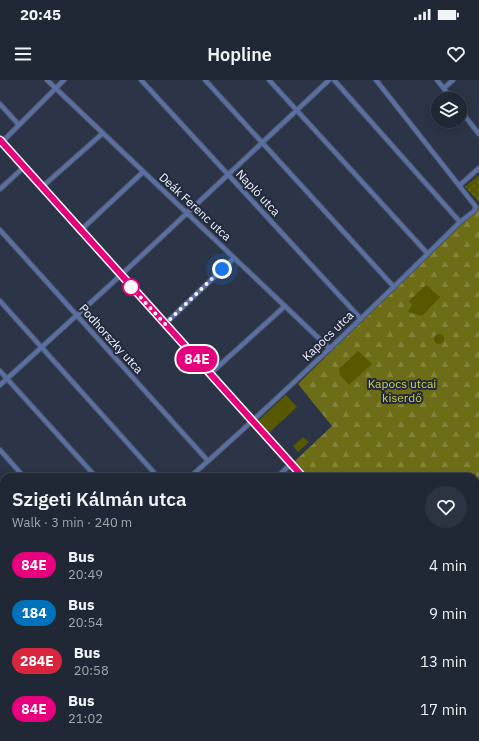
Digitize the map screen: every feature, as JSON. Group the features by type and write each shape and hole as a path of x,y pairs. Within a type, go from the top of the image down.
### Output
{"street":[{"name":"Deák Ferenc utca","path":"47,80 330,349"},
{"path":"64,80 1,141 299,473"},
{"name":"Napló utca","path":"141,80 361,319"},
{"path":"205,80 394,287"},
{"path":"269,80 428,254"},
{"path":"0,385 76,314 121,275 329,80"},
{"path":"334,80 460,222"},
{"path":"376,80 460,185 479,168"},
{"path":"436,80 447,92"},
{"path":"444,88 453,80"},
{"path":"0,104 19,125"},
{"path":"467,119 479,134"},
{"path":"42,187 103,133"},
{"path":"0,189 24,167"},
{"path":"81,230 143,172"},
{"name":"Kapocs utca","path":"194,473 330,349 460,222 474,211 476,207 460,185"},
{"name":"Podhorszky utca","path":"0,230 208,461"},
{"path":"165,324 234,258"},
{"path":"0,301 154,473"},
{"path":"210,374 285,306"},
{"path":"0,370 92,473"},
{"path":"0,450 20,473"},
{"path":"281,473 291,464"}],"shaded area":[{"path":"479,175 479,202 465,187"},
{"path":"426,285 440,297 422,316 408,312 412,305 409,301"},
{"path":"437,334 441,334 443,335 443,343 437,344 434,341 434,337"},
{"path":"358,351 372,364 349,385 340,375 339,369"},
{"path":"286,395 297,407 269,433 258,421"},
{"path":"303,437 309,442 298,452 293,446"}],"green space":[{"name":"Kapocs utcai kiserdő","path":"479,206 479,473 306,473 295,461 332,426 298,384"}],"bus line":[{"name":"84E","path":"0,140 299,473"}],"route":[{"path":"131,287 165,324 222,269"}]}
